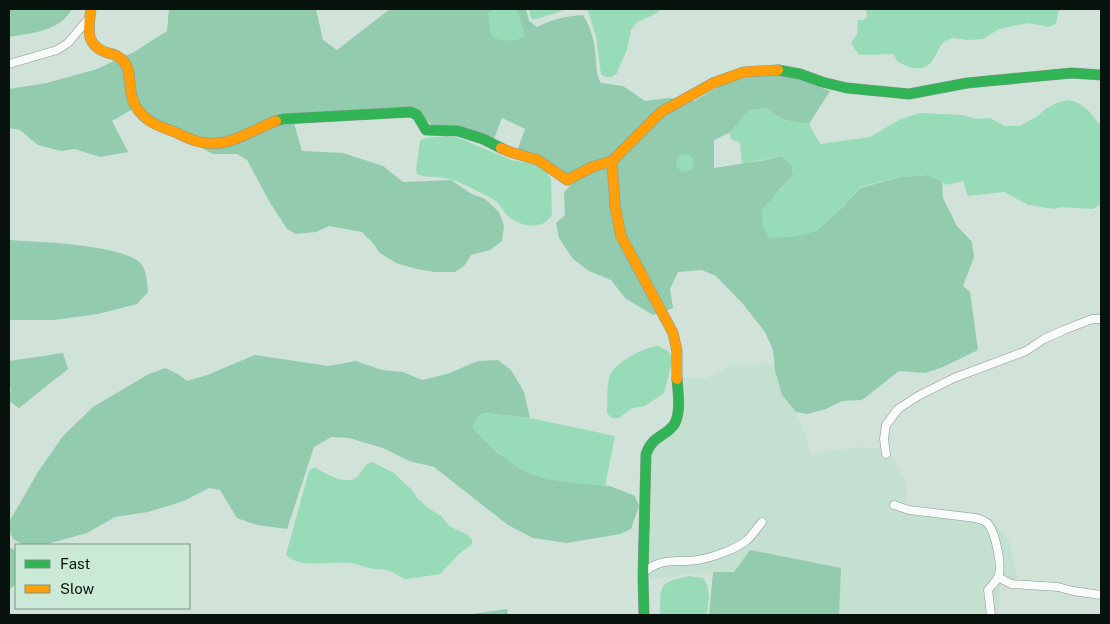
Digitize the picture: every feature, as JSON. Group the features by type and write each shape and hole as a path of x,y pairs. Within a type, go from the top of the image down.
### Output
{"street":[{"path":"9,64 57,50 68,43 90,14"},
{"path":"90,14 90,34 96,48 116,55 128,66 130,89 137,110 156,126 205,143 222,144 282,119 411,112 417,115 426,130 458,131 483,139 510,152 538,160 567,180 592,167 612,161 661,112 714,83 744,72 784,70 847,88 909,94 919,94 967,83 1072,73 1101,75"},
{"path":"612,161 615,206 620,236 674,334 677,351 678,414 676,424 670,430 651,440 646,454 643,573 644,615"},
{"path":"886,454 884,440 886,425 898,409 918,396 954,378 1026,352 1044,339 1064,330 1092,319 1101,318"},
{"path":"894,505 909,510 976,518 985,521 993,534 998,551 998,577 988,590 991,615"},
{"path":"643,573 652,565 665,562 699,560 722,553 747,541 762,522"},
{"path":"998,577 1011,584 1058,587 1101,595"}],"shaded area":[{"path":"9,9 72,9 60,22 45,30 9,37"},
{"path":"169,9 316,9 323,40 337,50 390,9 526,9 529,21 537,27 560,18 583,15 593,37 597,72 601,83 623,86 645,101 669,98 694,101 723,84 755,75 790,76 830,91 809,124 784,120 765,108 749,110 731,132 714,140 714,168 781,156 792,165 793,176 779,190 815,232 844,206 860,188 901,177 927,175 942,181 943,198 957,226 972,242 974,257 963,286 970,292 978,350 943,367 925,373 899,371 862,400 842,401 826,409 807,414 796,412 782,395 775,370 773,350 765,332 743,304 716,276 702,270 678,272 670,289 673,308 653,315 625,298 611,280 589,271 573,259 559,238 556,223 565,215 564,193 571,184 517,151 525,129 502,118 493,141 433,126 420,114 292,116 302,151 343,153 383,166 403,182 451,180 470,193 485,199 499,212 504,226 502,241 490,250 471,255 464,266 455,272 435,272 396,263 380,253 362,232 329,226 316,232 296,234 287,229 269,201 247,160 237,154 213,154 156,123 138,106 112,121 128,152 100,157 75,149 61,151 38,145 20,130 9,128 9,89 47,83 97,69 134,52 167,31"},
{"path":"492,9 517,9 524,37 517,40 493,38 490,32 488,13"},
{"path":"529,9 568,9 532,19"},
{"path":"583,9 662,9 636,23 631,30 627,49 617,73 613,76 605,77 601,74 596,36 588,11"},
{"path":"866,9 1059,9 1056,23 1050,27 1028,23 999,29 983,39 967,40 953,38 941,45 930,63 926,66 912,68 897,61 894,54 859,55 851,43 857,34 858,20 863,20 867,17"},
{"path":"1068,100 1078,103 1090,112 1099,124 1101,123 1101,204 1093,209 1061,207 1054,209 1028,205 1004,192 968,196 963,181 946,185 942,181 927,175 901,177 860,187 844,206 815,232 792,237 769,238 763,225 762,209 793,176 792,165 781,156 742,164 740,143 731,139 730,133 749,110 765,108 784,120 809,124 820,144 870,137 901,119 920,113 962,115 977,119 990,118 1005,126 1020,126 1038,116 1044,110"},
{"path":"446,136 459,138 511,160 533,164 544,169 551,179 552,214 544,223 532,226 526,225 509,217 493,199 469,187 445,178 417,174 420,141 425,138"},
{"path":"681,154 689,154 694,159 692,170 681,172 676,167 676,159"},
{"path":"9,240 80,245 100,248 133,258 144,268 148,292 137,304 98,314 54,320 9,320"},
{"path":"658,346 668,351 673,359 664,393 645,406 632,408 619,418 612,418 607,413 608,387 609,377 614,368 632,355"},
{"path":"63,353 68,369 19,408 9,401 11,388 9,384 9,361"},
{"path":"255,355 328,366 356,361 382,370 403,372 422,380 447,374 478,361 498,360 511,370 524,392 530,418 484,413 477,417 473,428 499,454 561,481 610,486 635,496 639,506 631,529 620,534 567,543 533,538 508,525 434,467 409,461 383,448 349,438 331,437 314,447 287,529 257,525 237,518 220,490 209,488 184,501 148,512 115,517 87,533 47,544 22,544 13,539 9,529 9,522 38,472 63,436 93,407 147,375 165,368 187,381 207,375"},
{"path":"761,363 775,366 782,394 796,412 810,455 864,447 881,449 891,454 907,484 907,492 903,503 915,509 977,513 991,519 1009,540 1017,579 1012,587 1000,584 998,615 839,615 841,568 750,550 734,572 713,572 647,579 649,455 652,445 678,428 682,422 682,378 706,378 734,364 745,367"},
{"path":"484,413 530,418 615,436 605,486 551,480 533,475 517,467 473,428 477,417"},
{"path":"372,462 394,473 428,508 441,516 449,526 468,535 472,540 472,544 460,553 440,574 407,579 388,570 343,562 317,564 300,562 286,555 309,471 316,468 337,478 349,480 358,476 365,466"},
{"path":"9,547 15,550 15,585 9,590"},
{"path":"750,550 841,568 839,615 709,615 713,572 734,572"},
{"path":"689,576 703,578 706,582 709,596 707,615 660,615 660,597 663,587 671,581"},
{"path":"507,609 508,615 471,615 473,614"}],"traffic: fast":[{"path":"778,70 800,74 847,88 909,94 967,83 1072,73 1101,75"},
{"path":"276,121 283,119 411,112 417,115 426,130 458,131 483,139 501,148"},
{"path":"644,615 646,454 652,443 672,428 675,423 679,407 677,379"}],"traffic: slow":[{"path":"91,9 89,30 92,41 101,50 121,58 127,66 131,94 135,105 143,116 152,123 193,140 220,143 239,138 276,121"},
{"path":"677,379 677,351 673,333 621,236 615,206 612,161 661,112 713,83 744,72 778,70"},
{"path":"501,148 538,160 567,180 592,167 612,161"}]}
